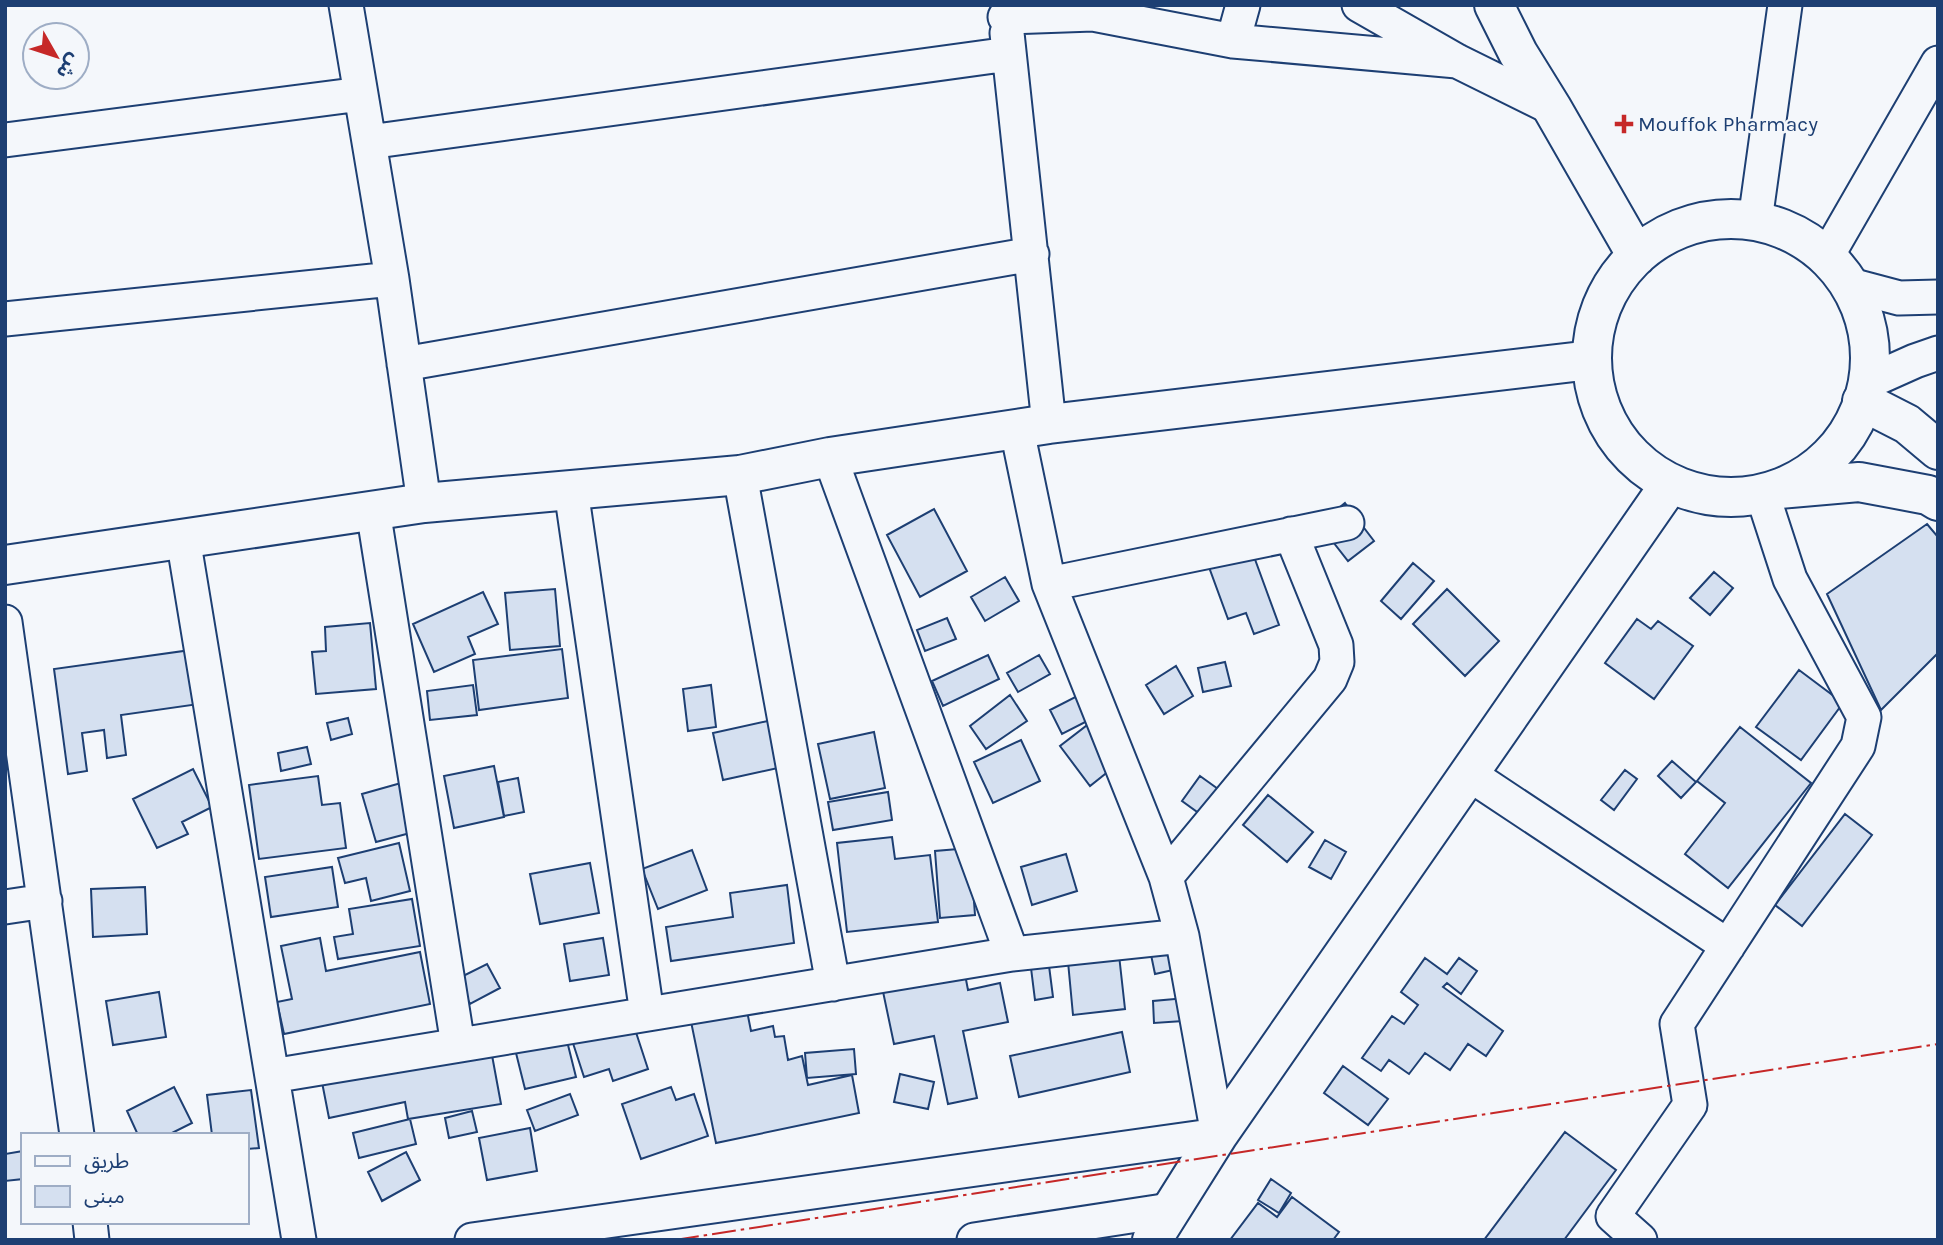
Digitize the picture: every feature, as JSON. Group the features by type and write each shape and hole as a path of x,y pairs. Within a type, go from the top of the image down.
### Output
{"main road":[{"path":"1494,5 1518,53 1637,256"},
{"path":"1771,491 1821,465 1852,428 1865,392 1870,350 1865,319 1839,271 1794,233 1755,221 1713,220 1672,232 1637,256 1612,286 1596,321 1591,360 1597,398 1613,434 1638,464 1670,484 1706,496 1743,498 1771,491 1859,482 1928,495 1938,501"},
{"path":"5,565 424,503 740,475 830,457 1033,427 1591,360"},
{"path":"1865,392 1938,450"},
{"path":"1161,1225 1218,1135 1670,484"}],"street":[{"path":"346,5 392,279 424,503"},
{"path":"1233,41 1243,5"},
{"path":"1359,5 1457,61 1552,108"},
{"path":"1755,221 1785,5"},
{"path":"471,1240 1218,1135 1182,936 1166,877 1049,584 1033,427 1032,254 1005,11 1093,14 1233,41 1457,61"},
{"path":"369,142 1009,54"},
{"path":"1938,64 1923,108 1839,271 1899,299 1938,297"},
{"path":"5,140 361,94"},
{"path":"404,364 1032,254"},
{"path":"5,319 392,279"},
{"path":"1865,392 1938,353"},
{"path":"830,457 1012,954"},
{"path":"740,475 833,984"},
{"path":"571,490 647,1014"},
{"path":"1640,1240 1614,1216 1690,1105 1677,1024 1858,746 1864,717 1790,579 1771,491"},
{"path":"373,510 458,1045"},
{"path":"1049,584 1347,523"},
{"path":"1166,877 1325,685 1337,662 1336,645 1290,534"},
{"path":"183,538 299,1240"},
{"path":"5,622 78,1133"},
{"path":"1469,774 1728,946"},
{"path":"5,907 45,901"},
{"path":"272,1076 1012,954 1182,936"},
{"path":"974,1240 1161,1225"}],"building":[{"path":"1345,503 1374,541 1348,561 1319,524"},
{"path":"934,509 967,571 920,597 887,535"},
{"path":"1927,524 1938,537 1938,653 1881,710 1827,594"},
{"path":"1245,532 1279,625 1254,634 1246,613 1228,619 1202,548"},
{"path":"1413,563 1434,581 1401,619 1381,601"},
{"path":"1714,572 1733,588 1710,615 1690,598"},
{"path":"1005,577 1019,601 985,621 971,597"},
{"path":"555,589 560,646 510,650 505,593"},
{"path":"1447,589 1499,641 1465,676 1413,624"},
{"path":"483,592 498,624 468,637 475,654 434,672 413,624"},
{"path":"947,618 956,639 925,651 917,630"},
{"path":"1637,619 1651,629 1658,621 1693,646 1654,699 1605,663"},
{"path":"370,623 376,689 316,694 312,652 326,651 325,627"},
{"path":"562,649 568,698 479,710 473,660"},
{"path":"191,650 199,704 121,715 126,755 107,758 104,730 82,733 87,771 68,774 54,669"},
{"path":"988,655 999,679 943,706 932,681"},
{"path":"1039,655 1050,674 1018,692 1007,673"},
{"path":"1225,662 1231,686 1203,692 1198,668"},
{"path":"1176,666 1193,696 1164,714 1146,685"},
{"path":"1799,670 1843,703 1801,760 1756,727"},
{"path":"473,685 477,715 430,720 427,691"},
{"path":"711,685 716,727 688,731 683,689"},
{"path":"1085,692 1097,716 1062,734 1050,710"},
{"path":"1010,695 1027,721 986,749 970,726"},
{"path":"1099,716 1129,755 1090,786 1060,746"},
{"path":"348,718 352,734 331,740 327,723"},
{"path":"777,719 787,766 723,780 713,733"},
{"path":"1740,727 1811,783 1728,888 1685,854 1725,803 1697,781"},
{"path":"874,732 885,788 830,799 818,744"},
{"path":"1021,740 1040,781 993,803 974,762"},
{"path":"307,747 311,764 281,771 278,753"},
{"path":"1672,761 1696,782 1681,798 1658,776"},
{"path":"494,766 504,817 454,828 444,776"},
{"path":"193,769 212,807 182,822 188,834 157,848 133,799"},
{"path":"1625,770 1637,779 1614,810 1601,800"},
{"path":"318,776 322,805 340,803 346,848 259,859 249,785"},
{"path":"1200,776 1225,794 1207,819 1182,801"},
{"path":"518,778 524,812 504,816 498,782"},
{"path":"401,783 414,832 376,842 362,794"},
{"path":"888,792 892,820 833,830 828,802"},
{"path":"1268,795 1313,832 1287,862 1243,825"},
{"path":"1845,814 1872,835 1802,926 1775,905"},
{"path":"892,837 895,859 930,855 938,922 847,932 837,843"},
{"path":"1325,840 1346,852 1331,879 1309,867"},
{"path":"399,843 410,891 371,901 366,878 345,883 338,858"},
{"path":"970,848 975,915 940,918 935,851"},
{"path":"692,850 707,890 658,909 642,869"},
{"path":"1066,854 1077,891 1032,905 1021,867"},
{"path":"590,863 599,913 540,924 530,874"},
{"path":"332,867 338,907 271,917 265,877"},
{"path":"787,885 794,943 671,961 666,927 733,917 730,893"},
{"path":"145,887 147,934 93,937 91,889"},
{"path":"412,899 420,946 338,959 334,937 353,934 349,909"},
{"path":"320,938 326,971 420,952 430,1004 284,1034 277,1002 292,999 281,946"},
{"path":"603,938 609,975 570,981 564,944"},
{"path":"1185,941 1191,966 1155,974 1150,950"},
{"path":"1118,946 1125,1009 1073,1015 1067,951"},
{"path":"1048,958 1053,997 1035,1000 1030,960"},
{"path":"1425,958 1447,974 1459,958 1477,971 1461,994 1447,983 1443,987 1503,1031 1486,1056 1468,1044 1450,1070 1425,1053 1409,1074 1389,1060 1381,1071 1362,1058 1392,1016 1404,1024 1418,1005 1401,992"},
{"path":"487,964 500,988 470,1004 457,979"},
{"path":"963,964 968,990 1000,983 1008,1022 963,1031 977,1098 948,1104 934,1036 894,1044 881,982"},
{"path":"159,992 166,1037 113,1045 106,1001"},
{"path":"744,996 751,1031 773,1026 775,1037 784,1036 788,1060 802,1056 808,1085 852,1075 859,1113 716,1143 688,1007"},
{"path":"1197,997 1198,1020 1154,1023 1153,1001"},
{"path":"630,1014 648,1069 613,1081 609,1069 584,1077 570,1034"},
{"path":"1122,1032 1130,1072 1019,1097 1010,1056"},
{"path":"489,1039 501,1104 408,1119 405,1102 329,1118 320,1072"},
{"path":"567,1041 576,1077 525,1089 516,1053"},
{"path":"854,1049 856,1074 807,1078 805,1053"},
{"path":"1343,1066 1388,1099 1368,1125 1324,1093"},
{"path":"900,1074 934,1082 928,1109 894,1102"},
{"path":"174,1087 192,1123 172,1133 137,1133 127,1111"},
{"path":"671,1087 676,1100 694,1094 708,1136 641,1159 622,1104"},
{"path":"251,1090 259,1148 248,1149 248,1133 212,1133 207,1095"},
{"path":"570,1094 578,1115 535,1131 527,1110"},
{"path":"472,1111 477,1132 449,1138 445,1118"},
{"path":"410,1119 416,1144 359,1158 353,1133"},
{"path":"530,1128 537,1171 487,1180 479,1138"},
{"path":"1565,1132 1616,1170 1564,1240 1484,1240"},
{"path":"21,1151 21,1179 5,1181 5,1154"},
{"path":"406,1152 420,1180 382,1201 368,1172"},
{"path":"1271,1179 1291,1193 1279,1213 1258,1200"},
{"path":"1292,1197 1339,1232 1333,1240 1230,1240 1258,1203 1277,1217"}],"power":[{"path":"675,1240 1938,1044"}],"place":[{"name":"Mouffok Pharmacy","path":"1624,124"}]}
